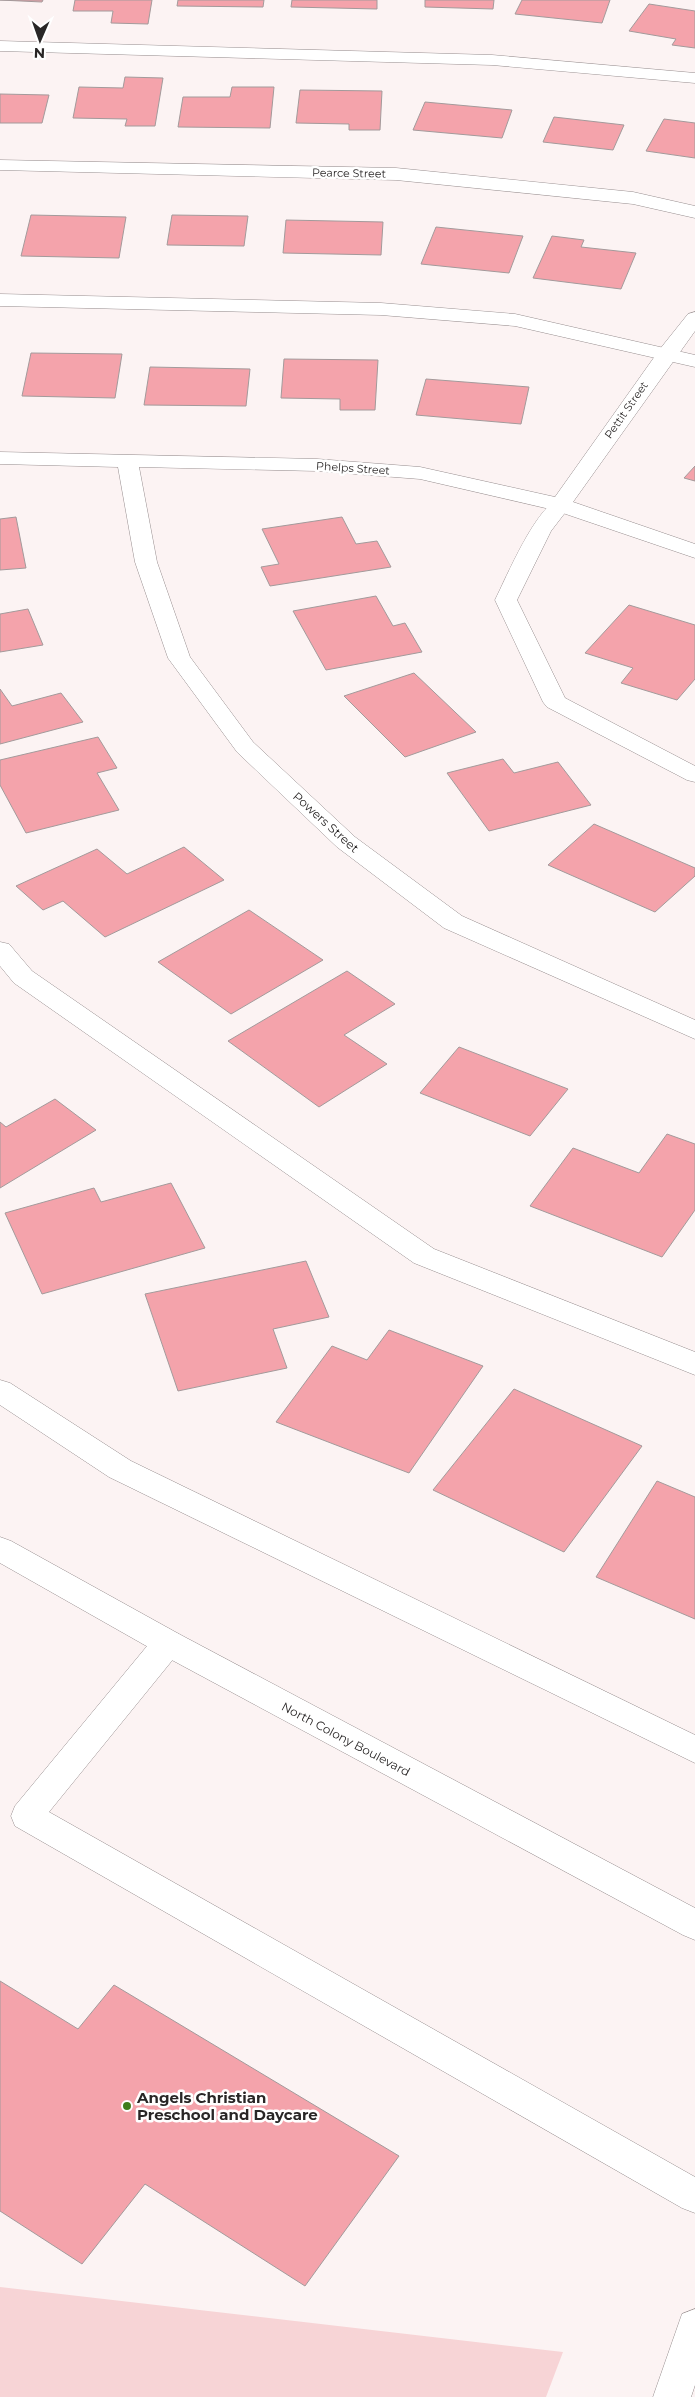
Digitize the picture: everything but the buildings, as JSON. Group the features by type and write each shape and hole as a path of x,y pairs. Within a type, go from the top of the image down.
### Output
{"street":[{"path":"0,46 492,60 695,78"},
{"name":"Pearce Street","path":"0,165 396,174 633,198 695,212"},
{"path":"0,300 391,310 515,320 667,353 695,361"},
{"name":"Pettit Street","path":"695,318 667,353 541,530 506,600 555,702 695,775"},
{"name":"Phelps Street","path":"0,458 317,465 420,473 560,504 695,550"},
{"name":"Powers Street","path":"127,460 146,562 179,658 245,747 346,842 453,922 695,1030"},
{"path":"0,950 23,977 424,1256 695,1364"},
{"path":"0,1391 120,1469 695,1750"},
{"name":"North Colony Boulevard","path":"0,1549 168,1644 695,1925"},
{"path":"168,1644 27,1816 695,2196"},
{"path":"672,2397 695,2327"}],"shaded area":[{"path":"0,2287 563,2352 546,2397 0,2397"}],"place":[{"name":"Angels Christian Preschool and Daycare","path":"127,2106"}]}
